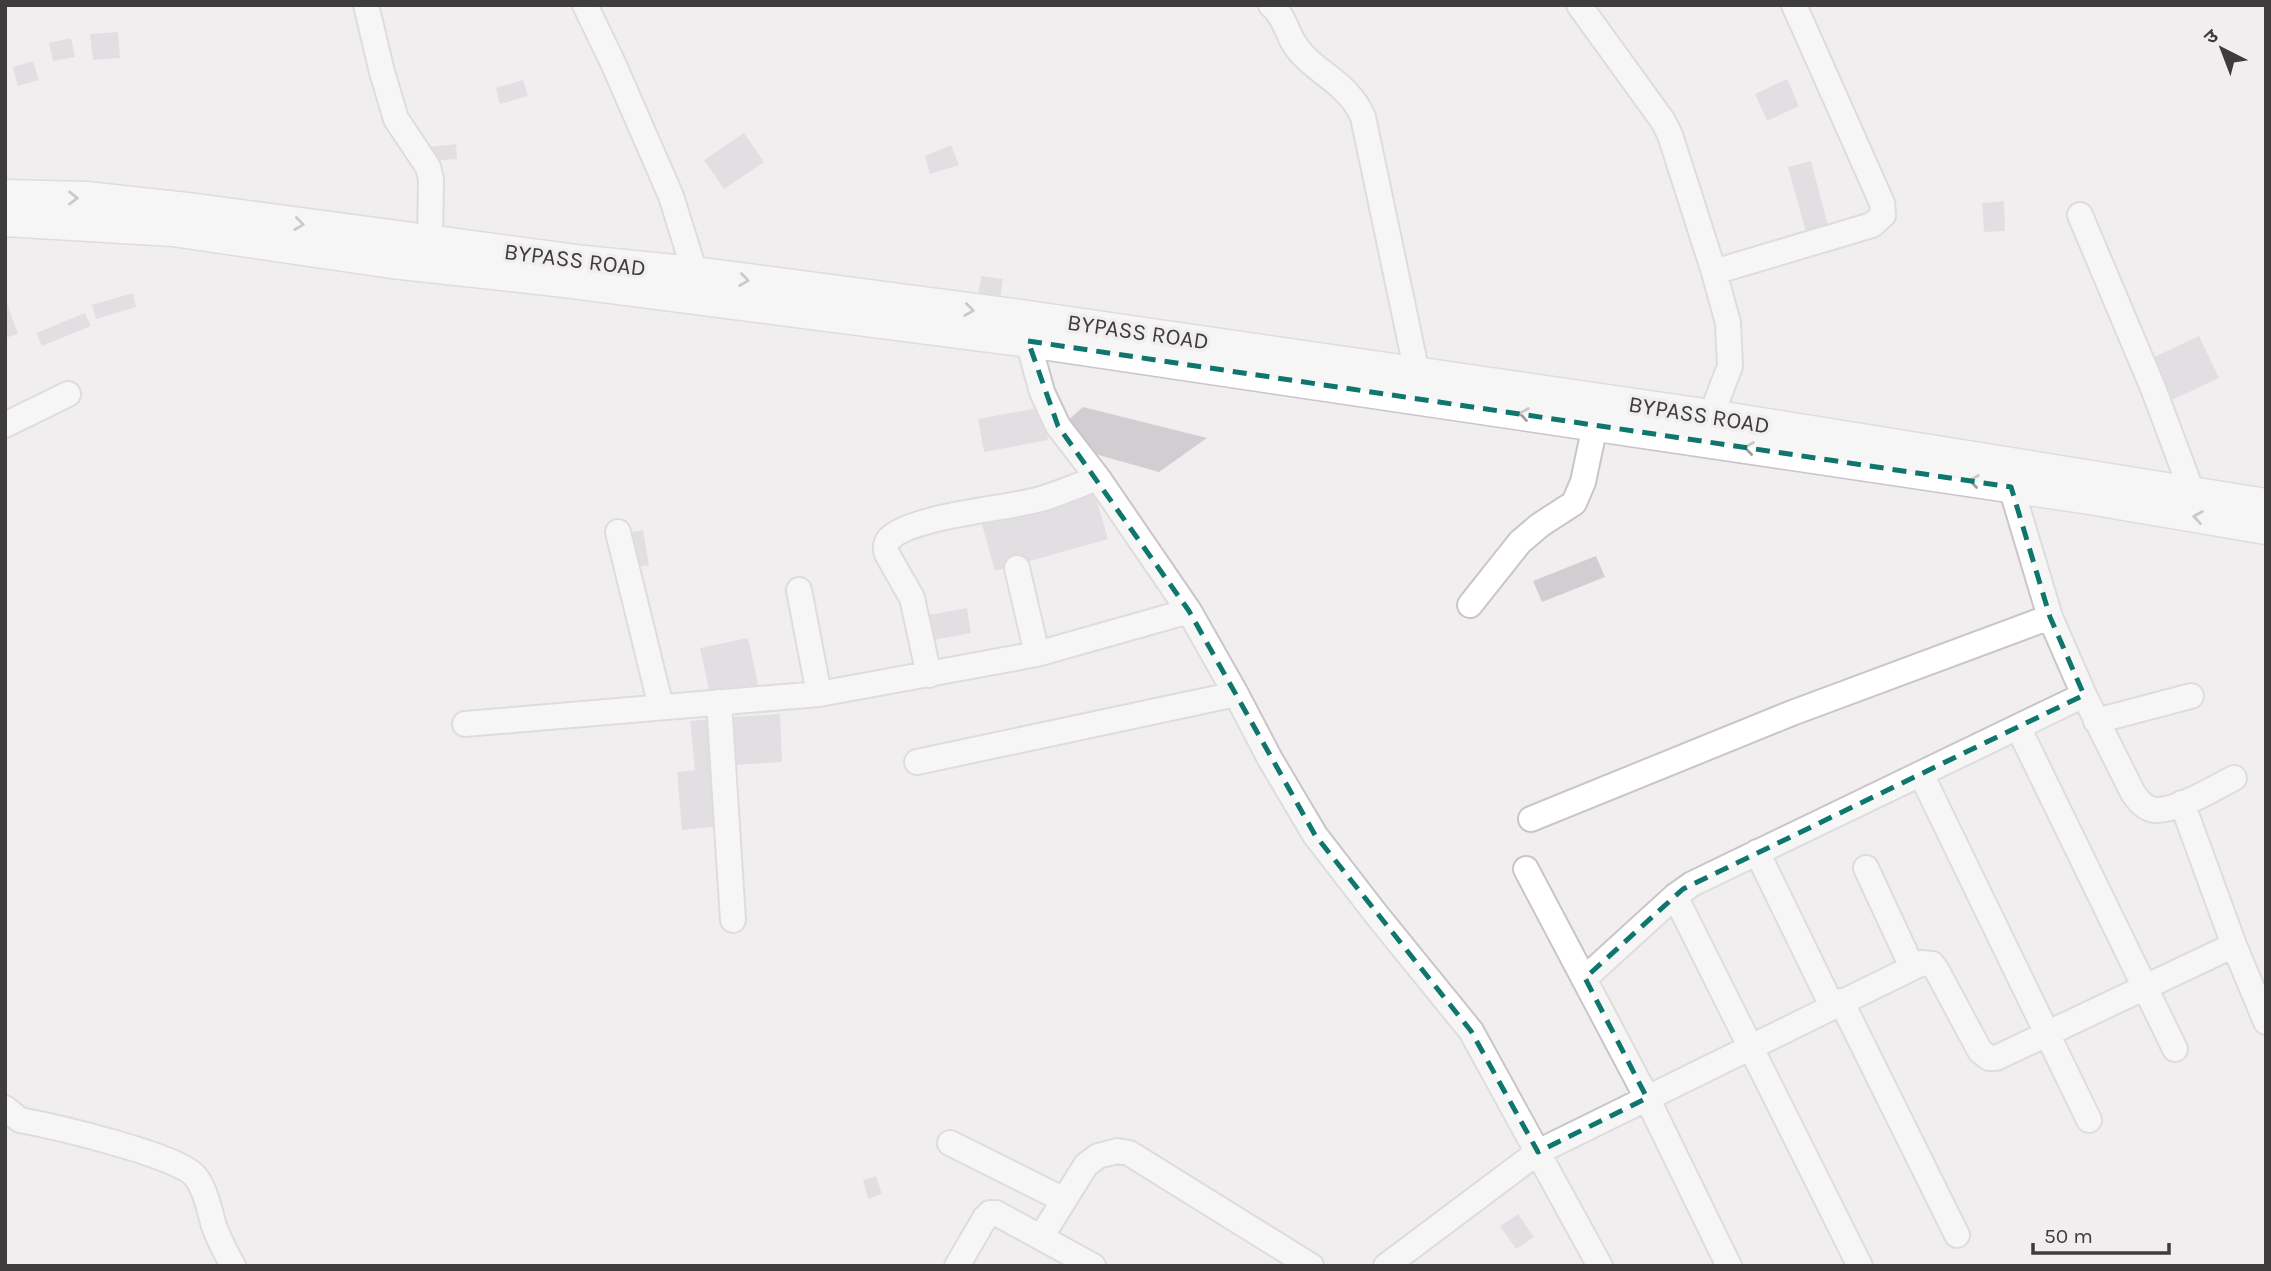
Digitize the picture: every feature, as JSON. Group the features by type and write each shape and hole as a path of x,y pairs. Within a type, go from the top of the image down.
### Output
{"main road":[{"name":"BYPASS ROAD","path":"5,196 86,198 196,210 1120,330 1711,416 2266,505"},
{"name":"BYPASS ROAD","path":"5,220 173,230 393,262 565,281 1028,341 2011,487 2266,528"}],"street":[{"path":"366,5 396,119 428,167 431,180 430,242"},
{"path":"585,5 671,196 695,273"},
{"path":"1271,5 1282,17 1294,43 1303,54 1347,91 1363,117 1417,373"},
{"path":"1578,5 1670,135 1728,323 1731,348 1727,375 1711,416"},
{"path":"1714,272 1872,225 1883,215 1882,202 1794,5"},
{"path":"2080,215 2154,388 2192,492"},
{"path":"1028,341 1042,392 1058,426 1098,478 1189,611 1315,835 1471,1031 1600,1266"},
{"path":"5,425 68,394"},
{"path":"1470,605 1520,542 1574,503 1583,482 1595,425"},
{"path":"929,675 912,598 887,554 885,547 888,540 923,523 1040,499 1098,478"},
{"path":"2011,487 2050,617 2096,721 2140,803 2155,810 2182,803 2234,778"},
{"path":"618,532 661,708"},
{"path":"1017,568 1037,654"},
{"path":"799,590 819,694"},
{"path":"465,724 819,694 1037,654 1189,611"},
{"path":"1531,818 1792,713 2050,617"},
{"path":"917,762 1236,694"},
{"path":"1585,978 1675,896 1692,884 2084,695"},
{"path":"2096,721 2191,696"},
{"path":"719,702 733,920"},
{"path":"2018,727 2175,1049"},
{"path":"1922,774 2089,1120"},
{"path":"2182,803 2234,945 2266,1022"},
{"path":"1757,852 1957,1235"},
{"path":"1866,868 1912,967"},
{"path":"1527,869 1647,1098 1729,1266"},
{"path":"1675,896 1752,1045 1860,1266"},
{"path":"1386,1266 1538,1152 1922,963 1932,964 1980,1052 1989,1058 1996,1058 2234,945"},
{"path":"5,1108 20,1120 151,1154 182,1165 193,1173 201,1185 215,1228 233,1266"},
{"path":"950,1143 1064,1200"},
{"path":"1041,1237 1086,1165 1098,1156 1117,1150 1129,1153 1311,1266"},
{"path":"957,1266 989,1213 1004,1216 1093,1266"}],"highlighted area":[{"path":"1028,341 1291,378 2011,487 2050,617 2084,695 1683,889 1585,978 1647,1098 1538,1152 1471,1031 1315,835 1189,611 1058,426"}],"building":[{"path":"118,32 120,58 93,60 90,34"},
{"path":"71,38 75,57 53,61 49,43"},
{"path":"33,61 39,80 18,86 13,67"},
{"path":"1787,79 1799,106 1767,121 1755,94"},
{"path":"523,80 528,96 500,104 496,88"},
{"path":"744,133 764,162 724,189 704,160"},
{"path":"456,144 457,159 429,161 428,147"},
{"path":"951,145 959,165 930,174 925,156"},
{"path":"1811,161 1828,226 1806,232 1788,167"},
{"path":"2004,201 2005,231 1984,232 1982,203"},
{"path":"981,276 1003,279 1000,299 978,297"},
{"path":"133,293 136,307 96,319 92,305"},
{"path":"5,298 18,334 5,338"},
{"path":"85,313 91,326 42,346 36,333"},
{"path":"2199,336 2219,378 2170,401 2150,359"},
{"path":"1042,407 1048,440 984,452 978,419"},
{"path":"1083,407 1207,438 1159,472 1095,454 1066,422"},
{"path":"1093,488 1108,539 995,571 981,521"},
{"path":"643,530 649,565 637,567 631,532"},
{"path":"1596,556 1605,577 1542,602 1533,581"},
{"path":"967,608 971,633 928,641 924,616"},
{"path":"748,638 759,688 711,699 700,648"},
{"path":"780,714 782,762 736,765 733,717"},
{"path":"713,719 723,826 682,830 677,772 695,770 690,721"},
{"path":"876,1176 882,1194 868,1199 863,1180"},
{"path":"1518,1214 1534,1237 1516,1249 1500,1226"}]}
